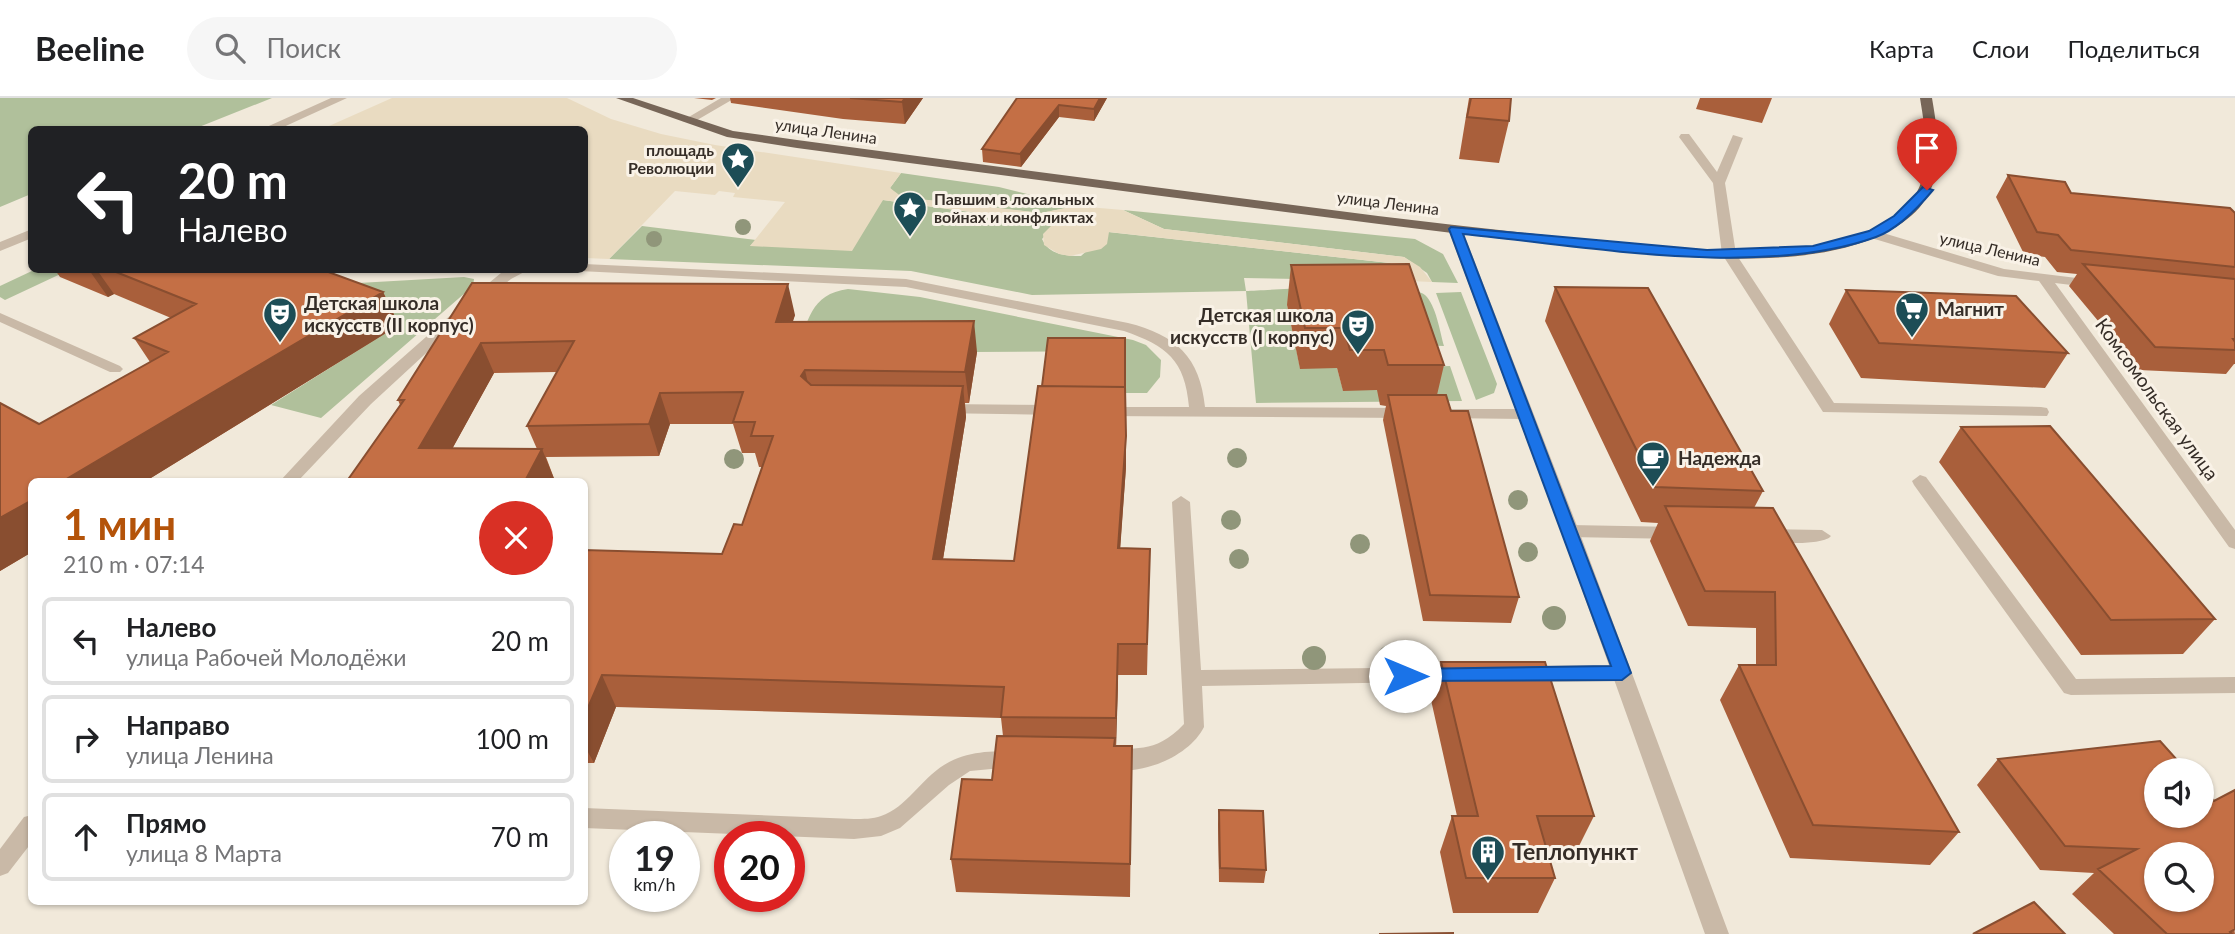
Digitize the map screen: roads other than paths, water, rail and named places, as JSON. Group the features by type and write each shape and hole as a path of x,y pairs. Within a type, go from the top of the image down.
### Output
{"main road":[{"name":"улица Ленина","path":"622,98 731,134 1455,229 1660,251 1729,254 1813,250 1874,234"},
{"path":"1874,234 1916,204 1931,181 1935,155 1926,98"}],"street":[{"path":"275,126 341,98"},
{"path":"688,121 729,98"},
{"path":"1685,137 1718,183 1729,254 1829,408 2041,412"},
{"path":"1718,183 1737,138"},
{"path":"1455,229 1570,531 1717,934"},
{"name":"улица Ленина","path":"1874,234 1960,262 2045,280 2113,286"},
{"path":"0,247 28,235"},
{"path":"588,268 906,283 1128,327 1162,340 1184,357 1196,389 1197,412"},
{"path":"291,478 365,400 493,286 516,273"},
{"name":"Комсомольская улица","path":"2045,280 2235,543"},
{"path":"0,317 115,369"},
{"path":"926,409 1524,414"},
{"path":"1920,481 2071,687 2235,685"},
{"path":"1081,760 1125,761 1156,755 1180,744 1194,727 1181,502"},
{"path":"1570,531 1702,533"},
{"path":"1742,534 1822,536"},
{"path":"1192,678 1622,673"},
{"path":"588,818 854,829 881,826 900,817 925,792 964,765 989,760 1042,760"},
{"path":"0,866 28,829"}],"place":[{"name":"площадь Революции","path":"738,189"},
{"name":"Павшим в локальных войнах и конфликтах","path":"910,238"},
{"name":"Магнит","path":"1912,339"},
{"name":"Детская школа искусств (II корпус)","path":"280,344"},
{"name":"Детская школа искусств (I корпус)","path":"1358,356"},
{"name":"Надежда","path":"1653,488"},
{"name":"Теплопункт","path":"1488,882"}]}
